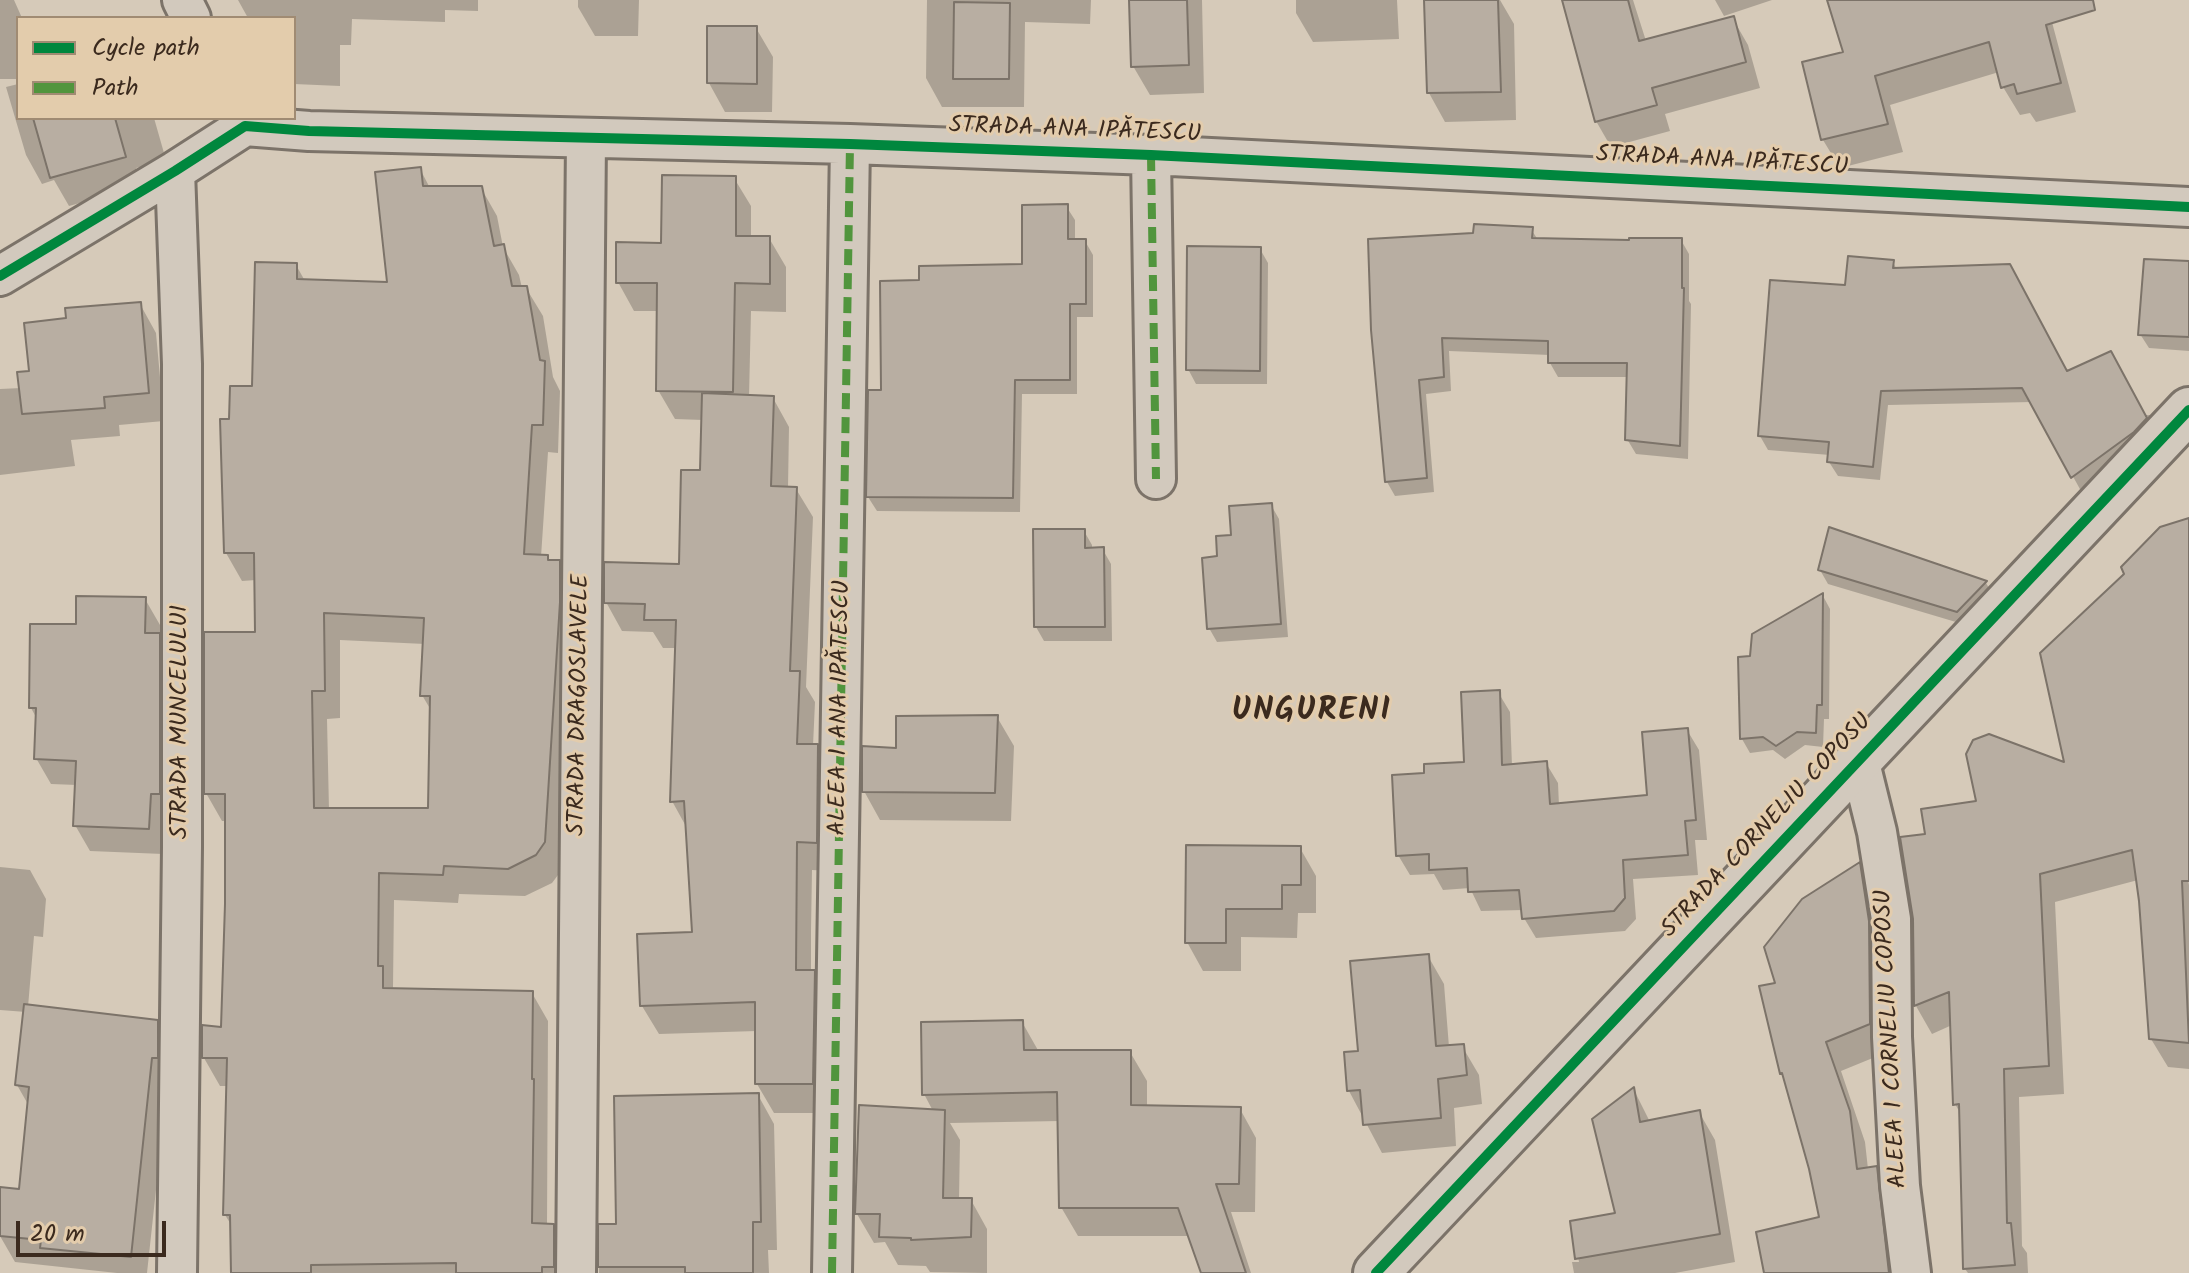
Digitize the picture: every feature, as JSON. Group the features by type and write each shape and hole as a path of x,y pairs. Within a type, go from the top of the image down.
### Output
{"street":[{"name":"STRADA ANA IPĂTESCU","path":"0,276 175,171 243,122 309,131 850,144 1151,155 2189,207"},
{"name":"STRADA DRAGOSLAVELE","path":"576,1273 586,138"},
{"name":"ALEEA 1 ANA IPĂTESCU","path":"832,1273 850,144"},
{"path":"1151,155 1156,479"},
{"name":"STRADA MUNCELULUI","path":"175,171 182,364 182,847 177,1273"},
{"name":"STRADA CORNELIU COPOSU","path":"1376,1273 2189,410"},
{"name":"ALEEA 1 CORNELIU COPOSU","path":"1859,759 1877,832 1891,919 1892,1037 1898,1156 1911,1273"}],"building":[{"path":"1129,0 1187,0 1189,65 1131,67"},
{"path":"1424,0 1498,0 1501,92 1427,93"},
{"path":"1562,0 1628,0 1639,41 1734,16 1746,62 1652,88 1657,105 1595,122"},
{"path":"1827,0 2093,0 2095,10 2046,25 2061,83 2017,94 2014,84 2001,88 1989,42 1875,76 1888,124 1821,140 1802,62 1843,52"},
{"path":"954,2 1010,3 1009,79 953,79"},
{"path":"707,26 757,26 757,84 707,83"},
{"path":"34,120 116,120 126,157 50,178"},
{"path":"421,167 423,186 482,186 494,246 504,244 512,286 527,286 540,360 545,361 543,425 532,425 524,554 548,555 548,560 560,560 545,842 536,855 508,869 444,866 443,875 379,873 378,966 383,966 383,988 533,991 532,1223 554,1224 554,1267 542,1267 542,1273 456,1273 456,1263 311,1265 311,1273 231,1273 230,1215 223,1215 227,1058 202,1058 202,1025 221,1027 225,904 225,794 204,794 204,632 255,632 254,553 224,553 220,419 229,419 230,386 252,386 255,262 297,263 297,279 387,282 375,172","holes":["324,613 424,618 420,696 430,696 428,808 314,808 312,691 325,691"]},
{"path":"662,175 736,176 736,236 770,236 770,284 735,283 733,392 656,391 657,283 616,283 616,242 661,243"},
{"path":"1068,204 1068,239 1086,239 1086,304 1070,304 1070,380 1015,380 1013,498 866,497 868,390 881,390 880,281 919,280 919,266 1022,264 1022,205"},
{"path":"1474,224 1533,227 1532,238 1682,238 1684,288 1680,446 1625,440 1627,363 1548,363 1548,341 1442,338 1444,377 1419,380 1427,478 1385,482 1371,330 1368,239 1473,233"},
{"path":"1187,246 1261,247 1260,371 1186,370"},
{"path":"1848,256 1894,260 1893,268 2010,264 2067,371 2111,351 2147,418 2134,432 2071,478 2022,388 1881,391 1873,467 1827,462 1829,442 1758,436 1770,280 1845,285"},
{"path":"2144,259 2189,261 2189,337 2138,335"},
{"path":"141,302 149,393 104,397 105,408 22,414 17,372 29,371 24,323 66,318 65,308"},
{"path":"702,393 774,396 771,486 797,487 790,671 800,671 797,744 818,744 817,843 797,842 796,970 815,970 813,1084 755,1084 755,1002 640,1006 637,934 692,932 684,801 670,802 676,620 644,620 645,604 604,603 604,562 679,564 681,470 700,470"},
{"path":"1272,503 1281,624 1207,629 1202,558 1217,556 1216,536 1231,535 1229,506"},
{"path":"2189,518 2189,881 2182,881 2189,1043 2149,1039 2139,901 2132,850 2040,874 2049,1066 2004,1069 2007,1223 2011,1223 2015,1265 1963,1269 1959,1104 1953,1105 1949,992 1914,1006 1913,919 1900,837 1925,834 1921,809 1976,801 1966,754 1973,740 1989,734 2064,762 2040,653 2124,574 2121,567 2160,527"},
{"path":"1829,527 1987,581 1957,612 1818,570"},
{"path":"1033,529 1085,529 1085,548 1104,547 1105,627 1034,627"},
{"path":"1823,593 1822,705 1817,705 1816,733 1797,732 1776,746 1763,737 1740,739 1738,657 1750,656 1752,634"},
{"path":"76,596 146,597 145,633 160,633 160,794 151,794 149,829 73,826 76,761 34,759 36,708 29,708 30,624 76,624"},
{"path":"1500,690 1502,765 1547,761 1550,804 1647,795 1642,732 1688,728 1696,820 1685,821 1688,855 1623,860 1625,898 1614,911 1522,919 1519,890 1468,892 1467,868 1429,870 1429,854 1396,856 1392,775 1424,773 1424,764 1464,762 1461,692"},
{"path":"998,715 995,793 862,792 862,746 896,748 896,716"},
{"path":"1186,845 1301,846 1301,885 1282,885 1282,909 1226,909 1226,943 1185,943"},
{"path":"1860,862 1869,921 1870,1024 1826,1042 1850,1111 1857,1169 1877,1166 1889,1273 1764,1273 1756,1232 1819,1217 1759,986 1775,983 1764,947 1802,899"},
{"path":"1429,954 1436,1046 1464,1044 1467,1075 1438,1079 1441,1118 1363,1125 1360,1090 1347,1091 1344,1052 1358,1051 1350,961"},
{"path":"24,1004 158,1020 158,1058 152,1058 131,1257 40,1248 41,1240 0,1236 0,1187 19,1189 29,1087 15,1085"},
{"path":"1023,1020 1024,1050 1131,1050 1131,1105 1241,1107 1239,1184 1216,1184 1246,1273 1201,1273 1178,1208 1059,1208 1057,1092 922,1095 921,1022"},
{"path":"1634,1087 1640,1122 1700,1110 1720,1234 1575,1259 1570,1221 1615,1213 1592,1119"},
{"path":"759,1093 761,1222 753,1222 753,1273 685,1273 685,1267 598,1267 598,1224 616,1224 614,1096"},
{"path":"859,1105 945,1110 943,1198 972,1198 971,1237 911,1240 879,1237 880,1214 855,1214"}],"marked path":[{"path":"832,1273 850,144"},
{"path":"1151,155 1156,479"}],"cycle path":[{"path":"0,276 245,126 309,131 850,144 1151,155 2189,207"},
{"path":"1376,1273 2189,410"}],"district":[{"name":"UNGURENI","path":"1312,714"}]}
